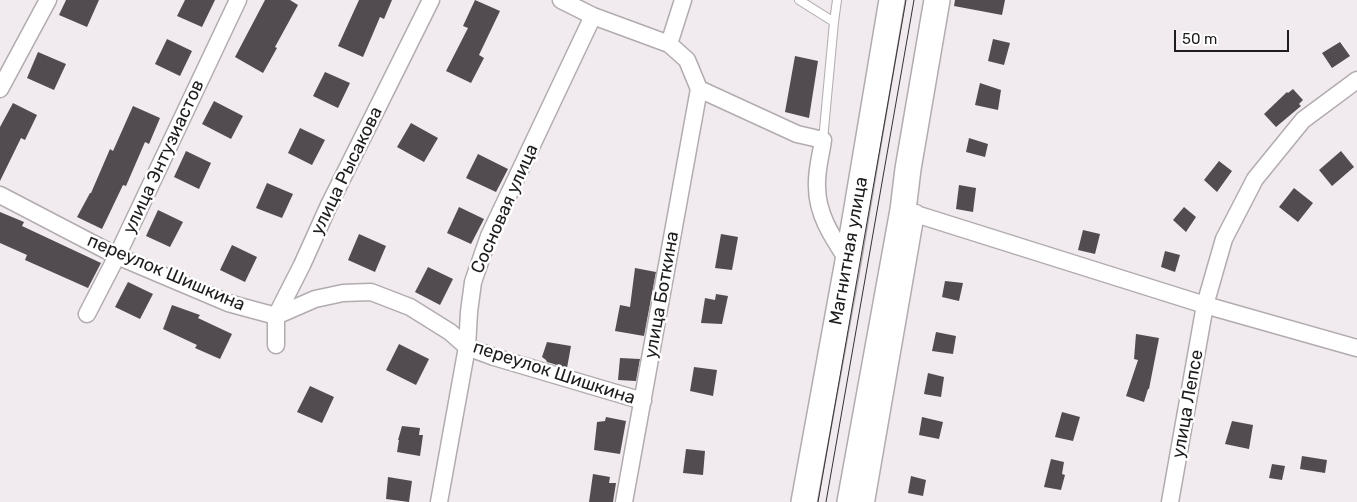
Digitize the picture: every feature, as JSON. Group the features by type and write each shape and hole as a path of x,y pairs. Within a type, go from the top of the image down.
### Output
{"main road":[{"name":"Магнитная улица","path":"804,502 848,261 892,0"},
{"path":"850,502 910,211 908,169 937,0"}],"street":[{"path":"0,89 48,0"},
{"name":"улица Энтузиастов","path":"87,314 117,256 238,0"},
{"name":"улица Рысакова","path":"276,345 276,316 302,265 329,204 431,0"},
{"path":"561,0 593,16 669,44 687,60 699,89 797,134 823,140 816,184 817,200 822,217 848,261"},
{"path":"669,44 683,0"},
{"name":"Сосновая улица","path":"439,502 467,347 468,312 474,282 489,236 593,16"},
{"name":"улица Лепсе","path":"1170,502 1205,305 1224,239 1256,179 1303,120 1357,80"},
{"name":"улица Боткина","path":"624,502 699,89"},
{"name":"переулок Шишкина","path":"0,195 117,256 228,303 276,316 315,299 343,293 371,292 410,307 450,332 467,347 494,357 643,401"},
{"path":"866,502 910,211 1205,305 1357,348"}],"lane":[{"path":"799,0 834,22"},
{"path":"823,140 834,22 838,0"}],"building":[{"path":"66,0 99,0 87,27 59,15"},
{"path":"185,0 215,0 202,27 177,16"},
{"path":"265,0 290,0 298,5 263,73 235,57"},
{"path":"359,0 392,0 384,19 380,17 363,57 338,46"},
{"path":"475,0 500,11 479,55 484,58 471,83 446,71 468,28 463,26"},
{"path":"955,0 1005,0 1002,15 954,6"},
{"path":"167,39 192,51 180,76 155,64"},
{"path":"993,39 1010,43 1004,65 988,61"},
{"path":"1340,42 1350,56 1332,68 1322,53"},
{"path":"38,52 66,64 54,90 27,78"},
{"path":"795,56 818,61 809,118 785,112"},
{"path":"325,72 350,83 338,108 313,96"},
{"path":"980,83 1001,90 998,110 975,105"},
{"path":"1293,89 1303,100 1299,104 1301,106 1276,127 1264,114 1287,92"},
{"path":"214,101 243,116 231,139 202,124"},
{"path":"13,103 37,115 25,140 21,138 0,181 0,127"},
{"path":"133,106 160,118 149,144 145,142 126,186 123,185 102,229 77,217 91,193 110,149 113,151"},
{"path":"411,123 438,138 424,162 397,147"},
{"path":"300,128 325,140 312,165 288,153"},
{"path":"969,138 988,144 985,157 966,152"},
{"path":"186,151 211,163 199,189 174,177"},
{"path":"1341,151 1354,167 1332,186 1319,170"},
{"path":"478,154 508,169 496,192 466,178"},
{"path":"1219,161 1232,171 1217,192 1204,180"},
{"path":"267,183 293,194 282,218 256,208"},
{"path":"959,185 976,188 973,212 956,209"},
{"path":"1294,188 1313,203 1298,222 1279,207"},
{"path":"459,207 484,219 471,244 447,233"},
{"path":"1184,207 1196,217 1186,232 1173,220"},
{"path":"158,210 183,222 170,247 146,236"},
{"path":"0,212 24,222 22,226 101,263 88,288 25,260 27,255 0,243"},
{"path":"1083,230 1100,234 1095,254 1078,250"},
{"path":"359,234 386,246 375,272 348,260"},
{"path":"721,234 738,237 732,270 715,268"},
{"path":"232,245 257,257 245,282 220,270"},
{"path":"1165,251 1180,255 1175,272 1161,267"},
{"path":"428,267 453,279 440,305 415,292"},
{"path":"635,268 656,272 644,336 615,331 620,305 630,307"},
{"path":"945,281 963,283 959,301 942,297"},
{"path":"128,282 153,294 140,319 115,307"},
{"path":"716,294 728,296 722,324 701,323 705,298 715,300"},
{"path":"172,305 200,315 198,318 232,334 220,359 195,348 197,345 163,329"},
{"path":"936,332 956,336 953,354 932,351"},
{"path":"1136,334 1159,338 1149,389 1144,402 1126,396 1138,360 1134,359"},
{"path":"547,342 571,346 567,368 547,362 542,357"},
{"path":"399,344 429,359 416,385 386,370"},
{"path":"620,358 640,359 636,381 618,380"},
{"path":"694,367 717,370 713,396 690,391"},
{"path":"928,373 944,377 941,397 924,394"},
{"path":"310,386 334,397 322,423 297,412"},
{"path":"1062,412 1080,417 1073,441 1055,437"},
{"path":"606,417 626,421 620,454 594,450 597,422 605,421"},
{"path":"922,417 943,422 939,439 919,435"},
{"path":"1232,421 1253,425 1249,449 1225,444"},
{"path":"402,426 420,428 419,435 423,435 420,456 397,452"},
{"path":"686,449 705,451 703,475 683,473"},
{"path":"1302,456 1327,460 1325,473 1300,469"},
{"path":"1051,459 1064,462 1062,474 1065,475 1061,490 1044,487"},
{"path":"1272,464 1285,466 1282,480 1269,478"},
{"path":"593,474 610,477 609,483 616,483 613,502 589,502"},
{"path":"911,476 926,480 923,496 908,493"},
{"path":"388,477 412,481 409,502 386,499"}],"tram line":[{"path":"818,502 906,0"},
{"path":"826,502 914,0"}]}
